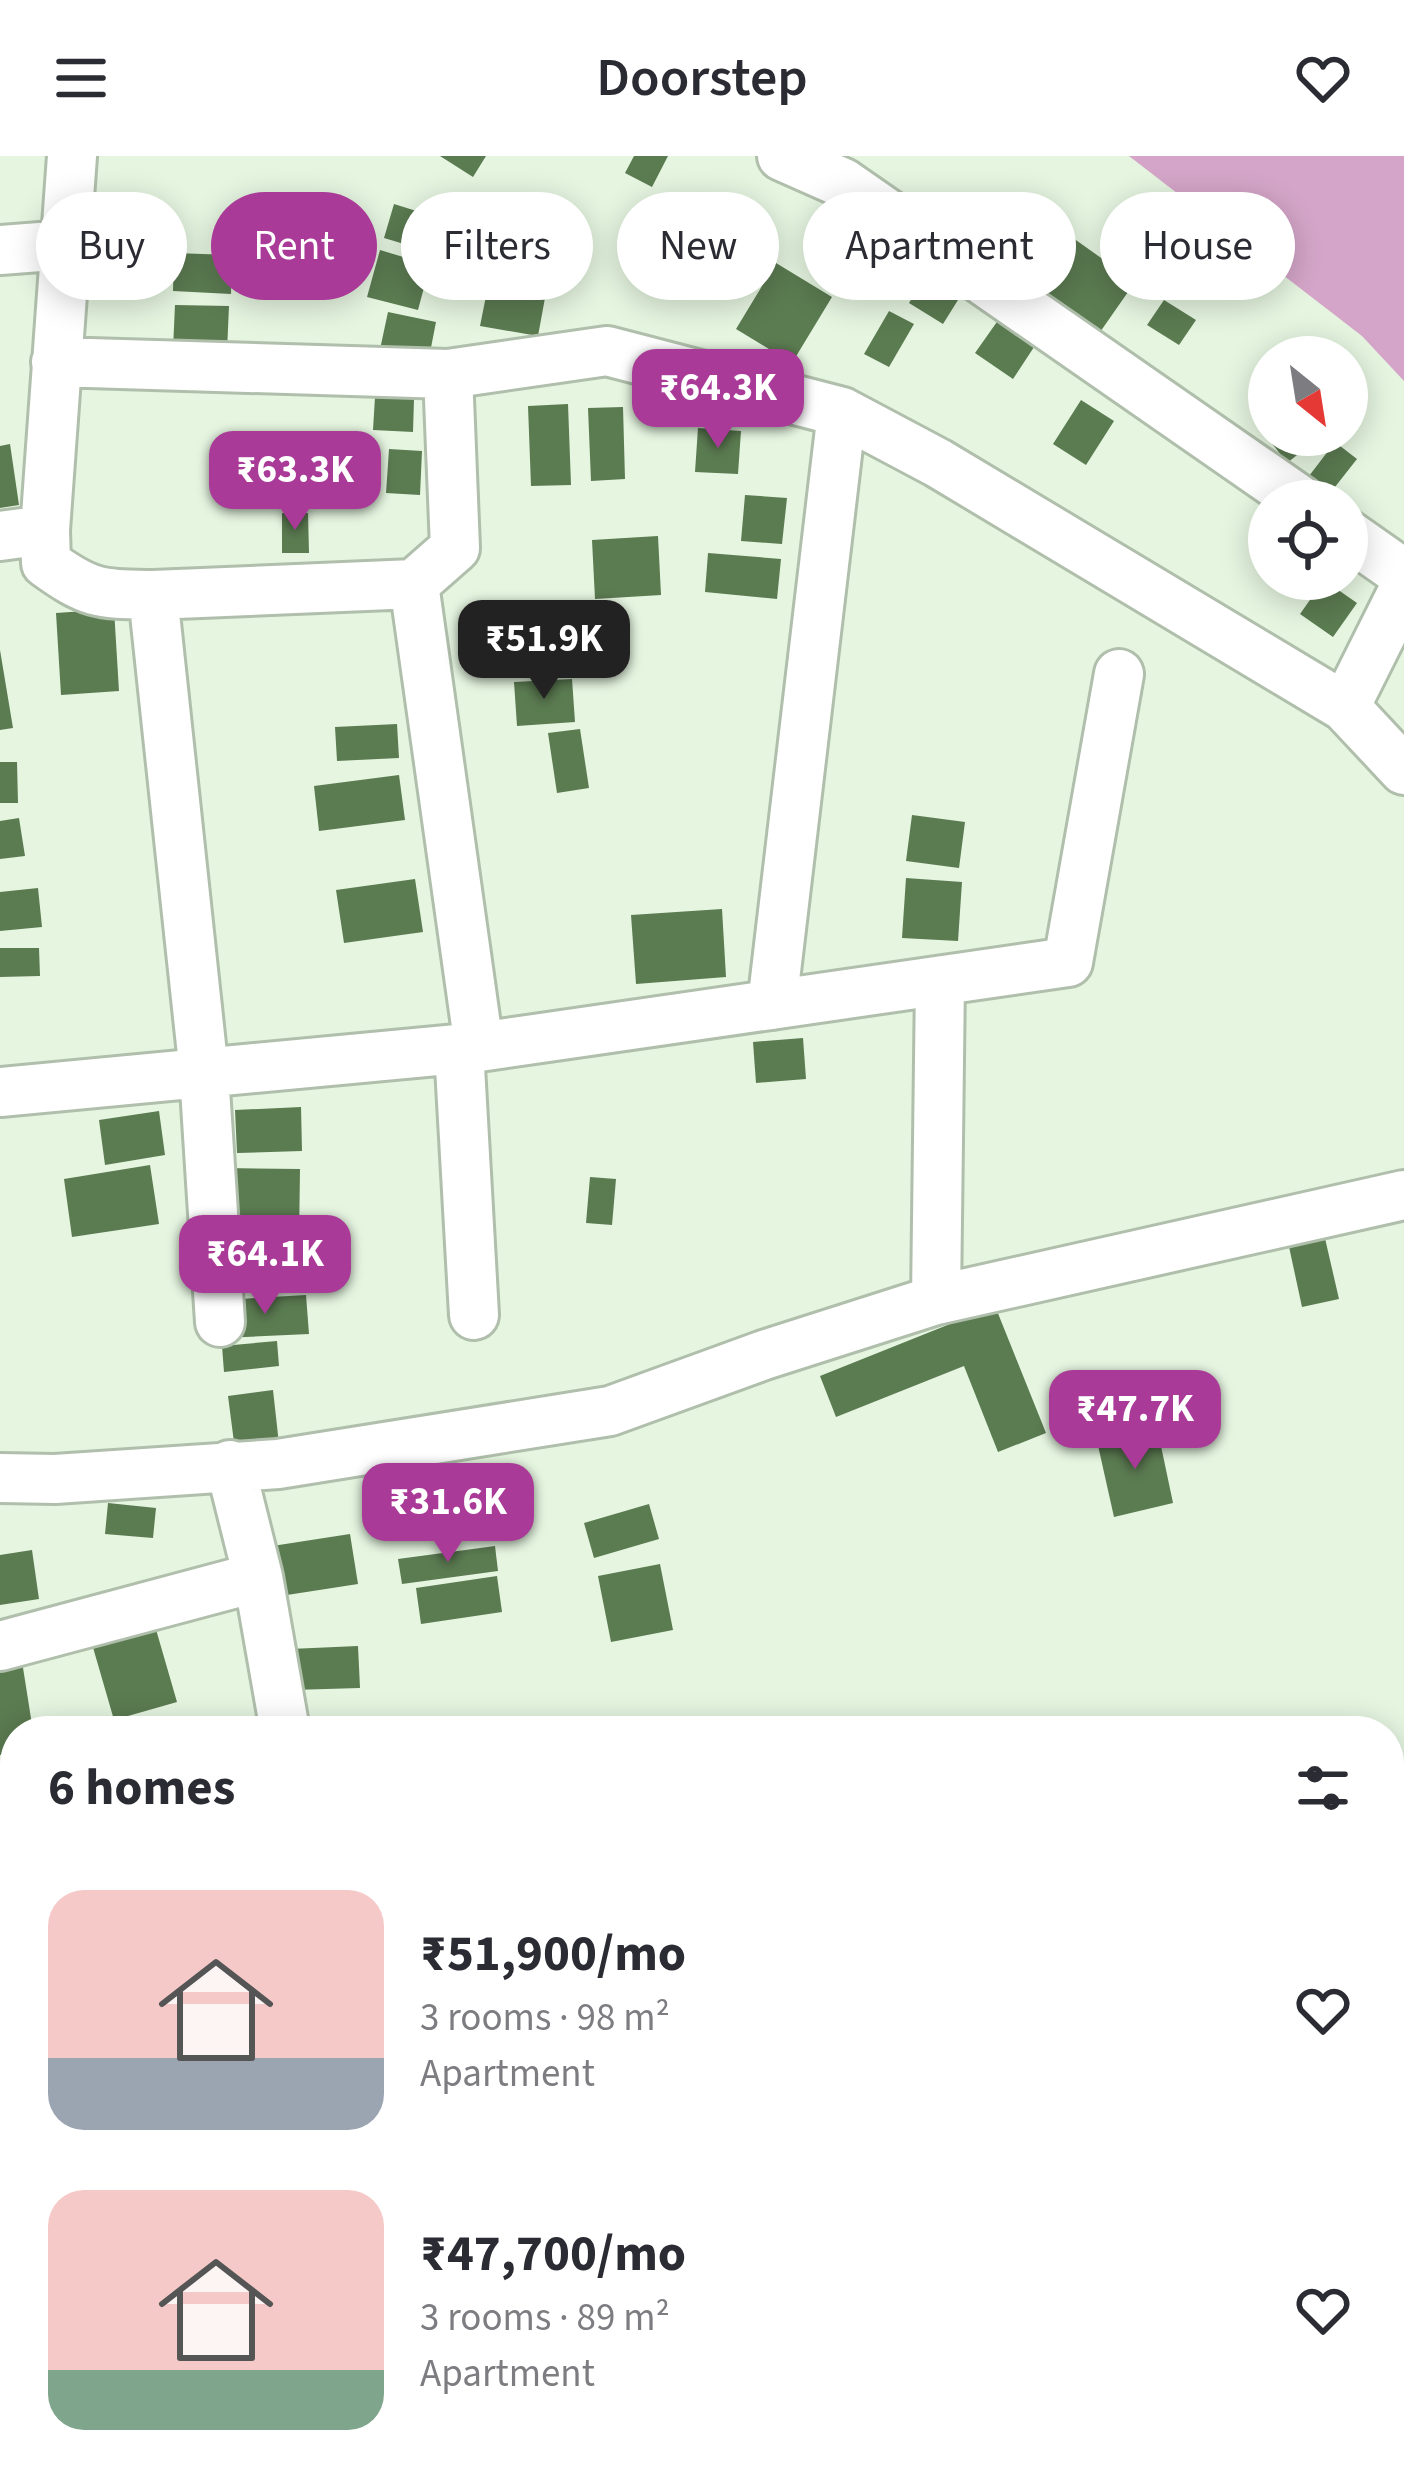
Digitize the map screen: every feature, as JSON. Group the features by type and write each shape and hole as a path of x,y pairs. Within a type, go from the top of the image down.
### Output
{"street":[{"path":"70,192 72,156"},
{"path":"782,156 843,183 1271,480"},
{"path":"0,250 36,247"},
{"path":"61,300 56,362 22,533 46,563 99,594 414,584 455,548 448,374"},
{"path":"56,362 448,374 607,351 842,412 938,463 1345,707 1404,770"},
{"path":"772,1005 842,412"},
{"path":"1368,549 1404,574"},
{"path":"414,584 469,1048 474,1315"},
{"path":"1345,707 1404,589"},
{"path":"153,595 204,1073 220,1322"},
{"path":"0,1092 469,1048 1068,962 1119,674"},
{"path":"936,1300 940,981"},
{"path":"0,1478 55,1479 278,1464 610,1411 936,1300 1404,1195"},
{"path":"230,1465 258,1576 281,1716"},
{"path":"0,1646 258,1576"}],"shaded area":[{"path":"1129,156 1404,156 1404,381 1368,342 1368,336 1295,284 1295,192 1176,192"}],"building":[{"path":"440,156 486,156 473,177"},
{"path":"634,156 668,156 652,187 625,173"},
{"path":"394,204 401,206 401,243 384,238"},
{"path":"1076,240 1100,257 1100,300 1122,300 1098,335 1049,300 1076,300"},
{"path":"380,250 401,256 401,300 421,300 418,310 377,300"},
{"path":"187,253 211,254 211,293 187,292"},
{"path":"779,265 803,279 803,300 830,300 792,363 736,329 754,300 779,300"},
{"path":"485,300 545,300 538,336 480,326"},
{"path":"911,300 958,300 943,324"},
{"path":"1164,300 1196,320 1179,345 1147,325"},
{"path":"175,305 229,306 227,351 173,349"},
{"path":"889,311 914,324 889,367 864,354"},
{"path":"388,312 436,322 428,363 379,354"},
{"path":"999,319 1036,344 1013,379 975,353"},
{"path":"375,397 414,399 413,432 373,430"},
{"path":"1081,400 1114,421 1086,465 1053,444"},
{"path":"568,404 571,485 531,486 528,406"},
{"path":"623,407 625,479 591,481 588,408"},
{"path":"698,428 741,431 738,474 695,472"},
{"path":"10,444 19,505 0,508 0,446"},
{"path":"389,449 422,451 420,495 386,493"},
{"path":"1324,456 1357,459 1340,480 1309,476"},
{"path":"745,495 787,498 782,544 741,541"},
{"path":"282,513 308,513 309,553 282,553"},
{"path":"658,536 661,595 595,599 592,540"},
{"path":"708,553 781,559 777,599 705,592"},
{"path":"1310,600 1357,603 1333,637 1300,614"},
{"path":"114,609 119,691 61,695 56,613"},
{"path":"0,650 13,728 0,730"},
{"path":"572,679 575,722 517,726 514,682"},
{"path":"397,724 399,758 337,761 335,727"},
{"path":"580,729 589,788 557,793 548,733"},
{"path":"0,762 17,762 18,803 0,803"},
{"path":"399,775 405,820 319,831 314,786"},
{"path":"912,815 965,822 959,868 906,861"},
{"path":"19,818 25,856 0,859 0,821"},
{"path":"906,878 962,882 958,941 902,938"},
{"path":"415,879 423,932 344,943 336,890"},
{"path":"38,888 42,927 0,931 0,892"},
{"path":"722,909 726,977 636,984 631,915"},
{"path":"0,948 39,948 40,976 0,977"},
{"path":"803,1038 806,1079 756,1083 753,1042"},
{"path":"301,1107 302,1151 237,1153 235,1110"},
{"path":"159,1111 165,1155 105,1165 99,1120"},
{"path":"150,1165 159,1224 72,1237 64,1179"},
{"path":"223,1168 300,1169 299,1240 222,1240"},
{"path":"590,1177 616,1179 612,1225 586,1223"},
{"path":"1324,1234 1339,1299 1302,1307 1288,1242"},
{"path":"304,1251 306,1289 224,1293 223,1254"},
{"path":"306,1295 309,1334 224,1338 222,1300"},
{"path":"995,1306 1046,1433 998,1452 964,1366 836,1417 820,1376"},
{"path":"277,1341 279,1366 224,1372 222,1346"},
{"path":"273,1390 279,1444 235,1450 228,1396"},
{"path":"1157,1427 1173,1503 1114,1517 1097,1441"},
{"path":"108,1503 156,1508 153,1538 105,1534"},
{"path":"649,1504 659,1539 594,1558 584,1523"},
{"path":"350,1534 358,1584 274,1597 266,1547"},
{"path":"495,1546 498,1571 402,1584 398,1559"},
{"path":"32,1550 39,1599 0,1605 0,1555"},
{"path":"660,1564 673,1630 611,1642 598,1576"},
{"path":"497,1576 502,1612 421,1624 416,1588"},
{"path":"155,1626 177,1702 113,1716 92,1644"},
{"path":"358,1646 360,1688 292,1690 290,1649"},
{"path":"21,1655 31,1716 0,1716 0,1658"}]}
